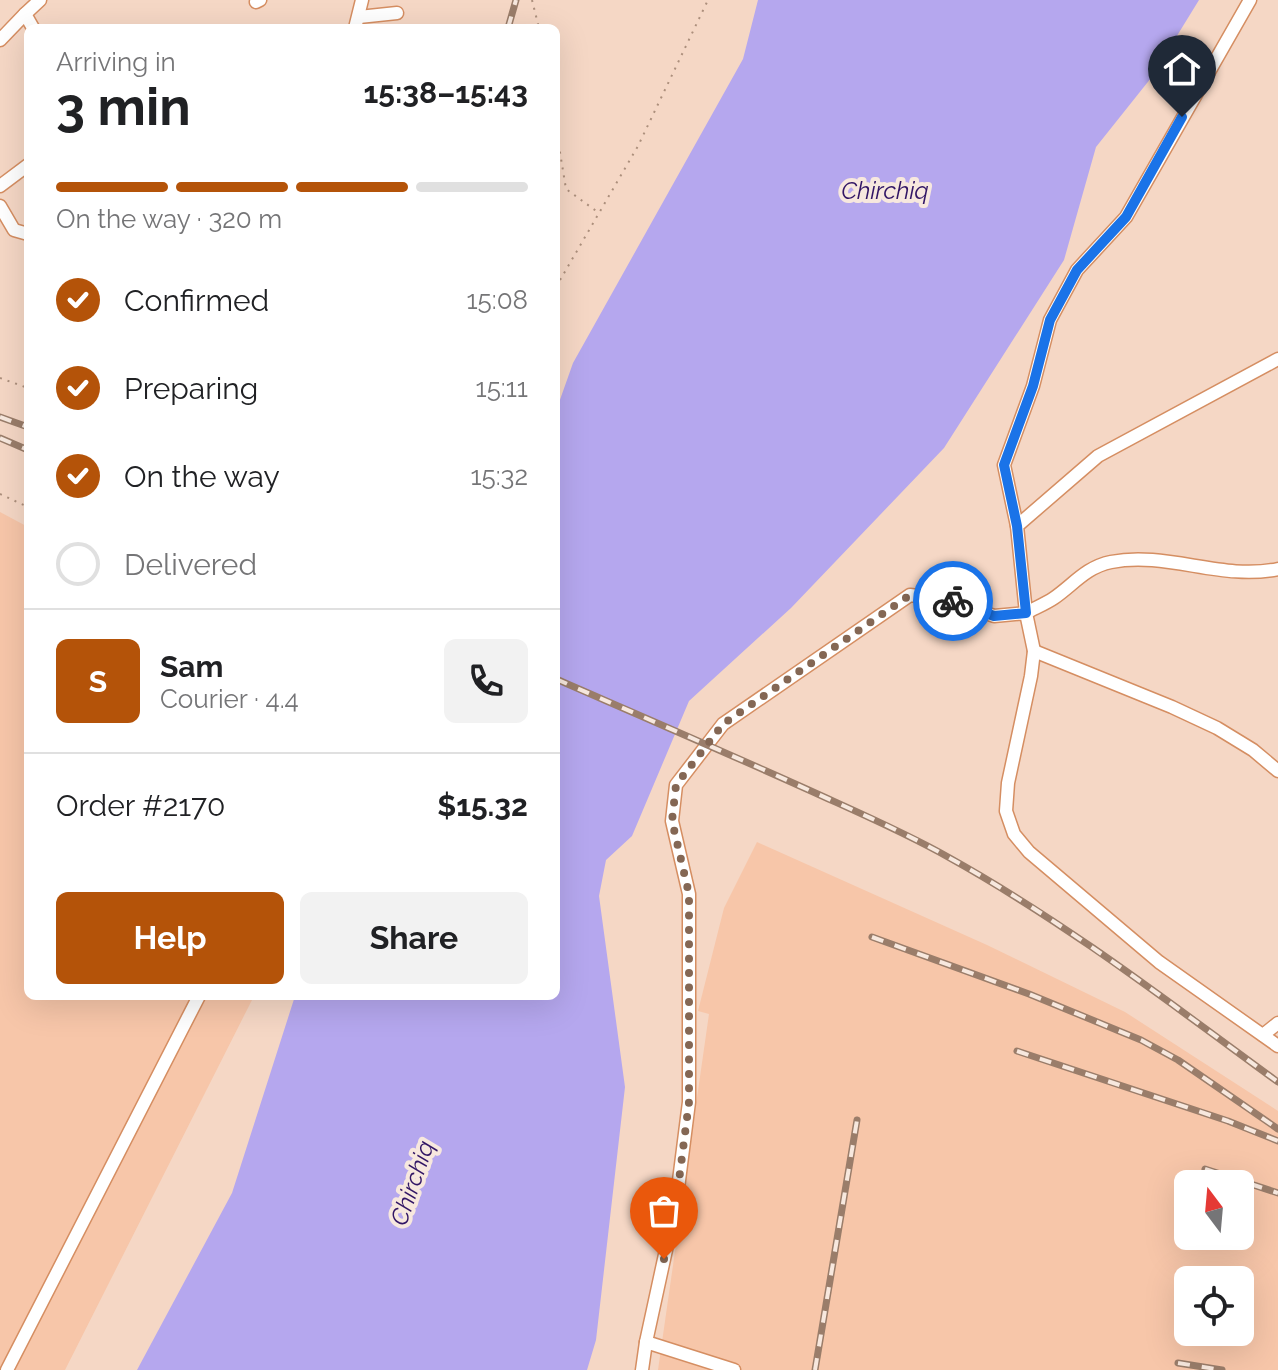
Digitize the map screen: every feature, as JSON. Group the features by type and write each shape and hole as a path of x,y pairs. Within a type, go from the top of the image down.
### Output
{"street":[{"path":"0,40 40,0"},
{"path":"362,0 357,22 397,13"},
{"path":"1250,0 1126,217 1077,270 1050,320 1033,386 1004,465 1017,526 1026,613 1034,651 1008,783 1006,811 1014,834 1029,852 1159,962 1278,1046"},
{"path":"25,14 31,24"},
{"path":"0,186 24,168"},
{"path":"0,206 14,230 24,233"},
{"path":"1017,526 1098,456 1278,359"},
{"path":"642,1370 676,1204 689,1102 689,894 672,821 676,785 723,724 910,595 951,600 994,616 1026,613 1052,600 1088,570 1110,562 1162,561 1242,572 1278,569"},
{"path":"1034,651 1217,728 1253,750 1278,771"},
{"path":"7,1370 197,1000"},
{"path":"1263,1035 1278,1023"},
{"path":"646,1342 734,1370"}],"path":[{"path":"532,0 538,24"},
{"path":"560,280 638,146 708,0"},
{"path":"560,152 566,189 599,213"},
{"path":"0,378 24,387"},
{"path":"0,494 24,505"}],"shaded area":[{"path":"0,512 24,525 24,1000 252,1000 65,1370 0,1370"},
{"path":"757,842 987,945 1125,1012 1278,1111 1278,1370 658,1370 709,1014 698,1011 724,908"}],"water":[{"name":"Chirchiq","path":"758,0 1199,0 1151,78 1096,147 1064,260 944,448 791,608 689,701 632,836 606,860 599,896 625,1087 596,1340 587,1370 137,1370 232,1193 294,1000 560,1000 560,400 573,363 743,59"}],"railway":[{"path":"509,24 516,0"},
{"path":"0,417 24,426"},
{"path":"0,438 24,448"},
{"path":"560,681 863,815 948,857 1034,908 1278,1082"},
{"path":"872,937 1029,994 1141,1040 1178,1060 1278,1129"},
{"path":"1017,1051 1228,1121 1278,1141"},
{"path":"815,1370 857,1120"},
{"path":"1205,1169 1278,1193"},
{"path":"1178,1363 1222,1370"}],"way so far":[{"path":"664,1259 676,1204 689,1102 689,894 672,821 676,785 723,724 910,595 953,601"}],"route":[{"path":"953,601 994,616 1026,613 1017,526 1004,465 1033,386 1050,320 1077,270 1126,217 1182,117"}]}
